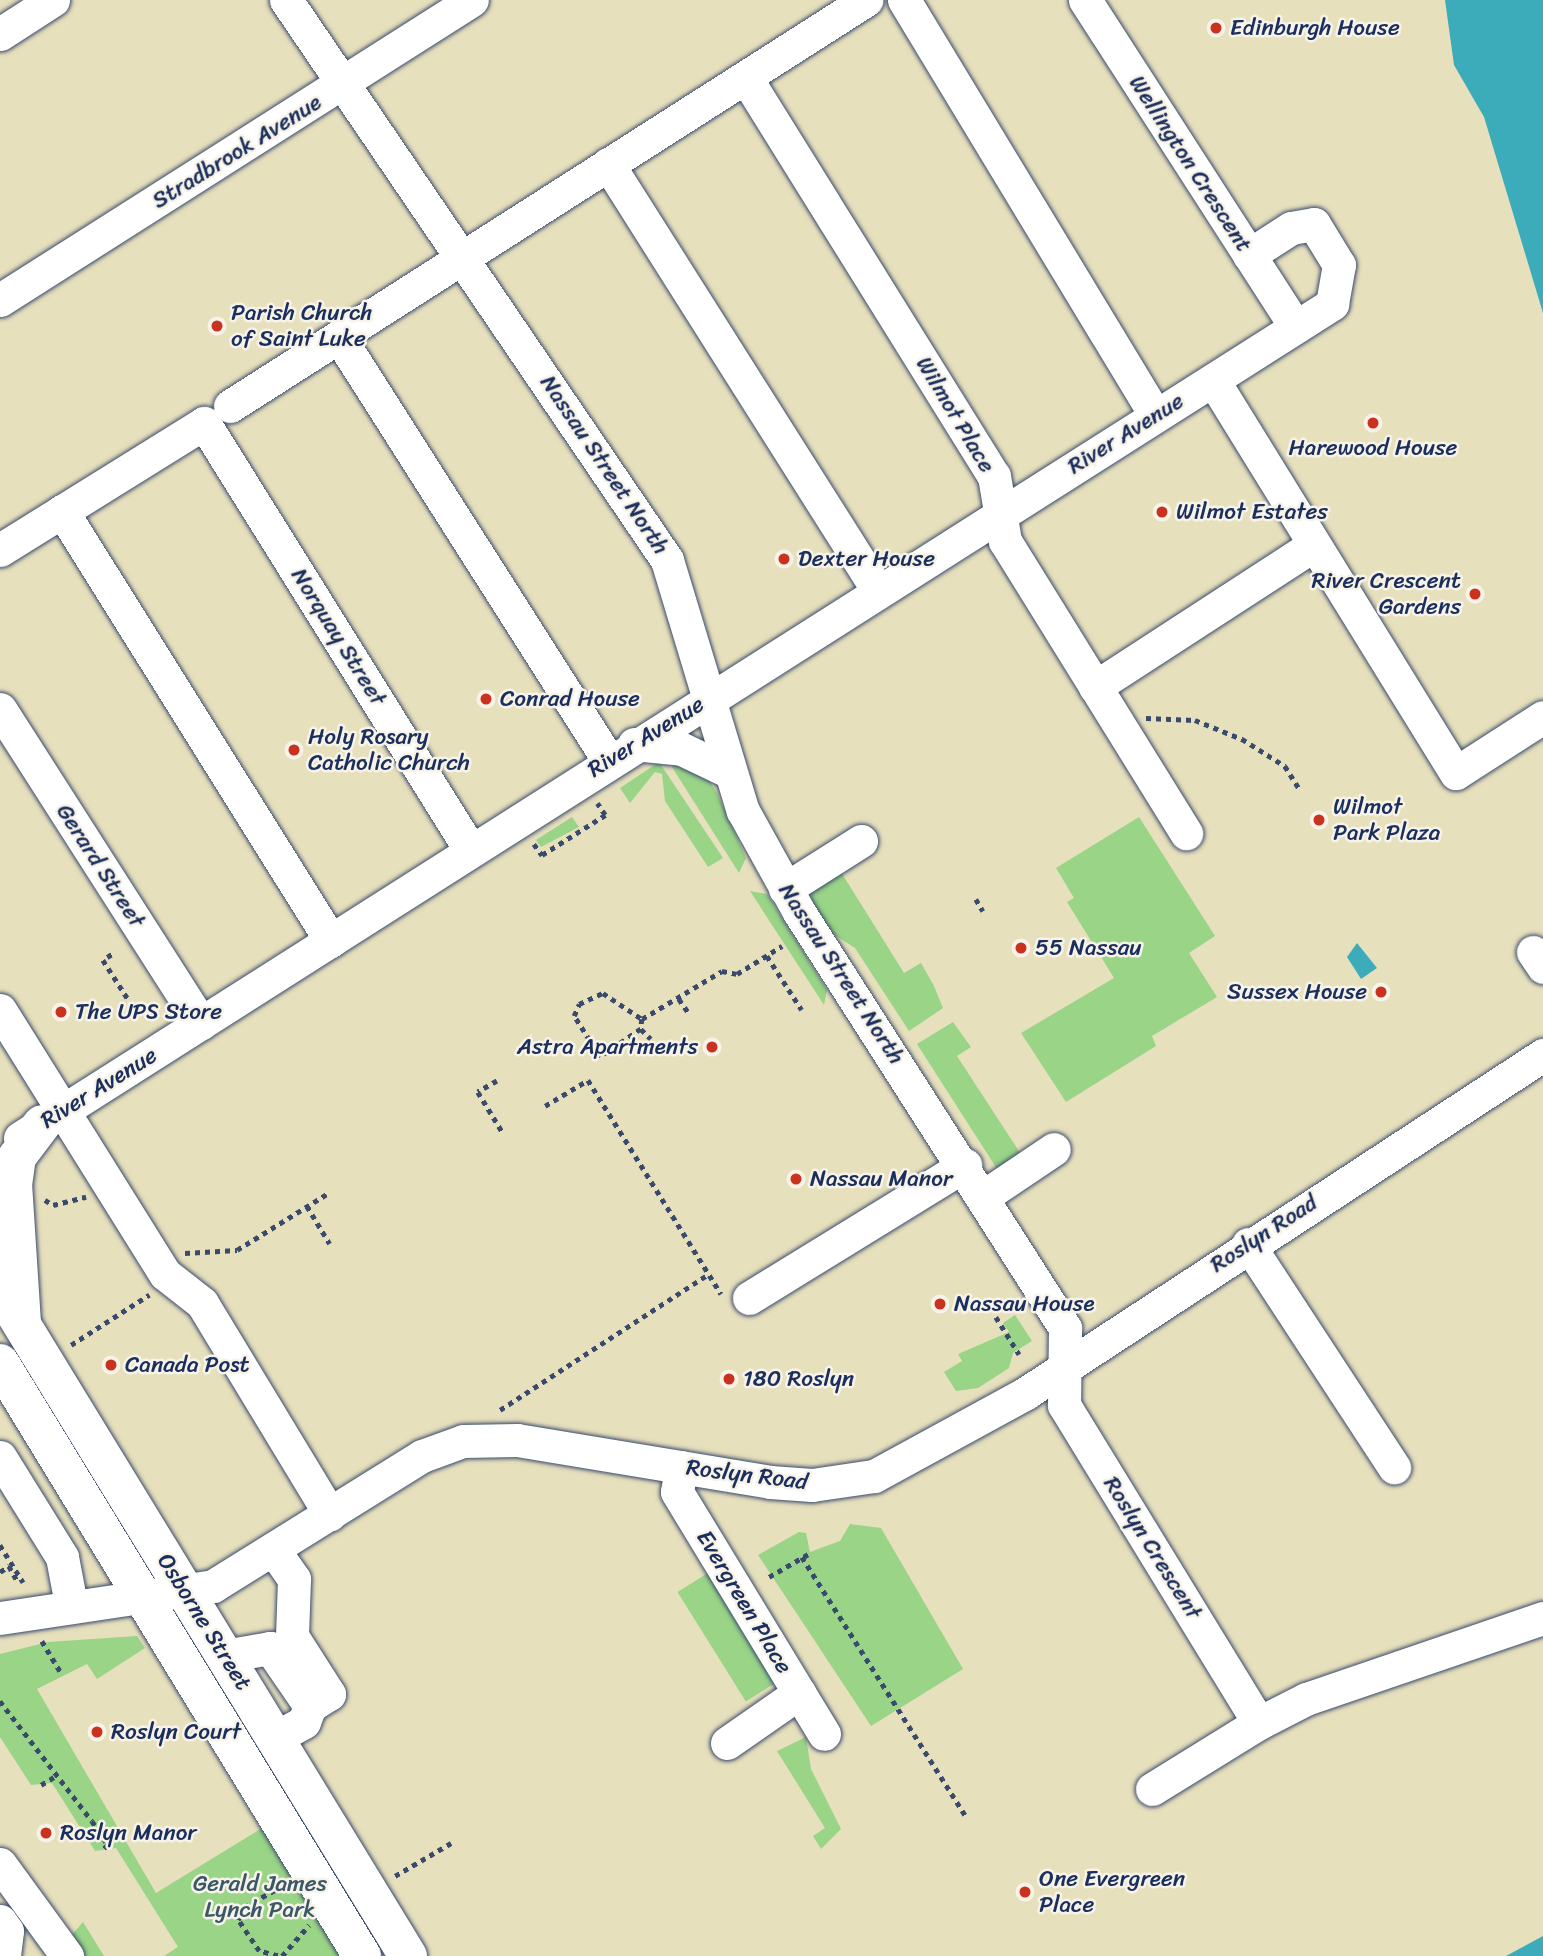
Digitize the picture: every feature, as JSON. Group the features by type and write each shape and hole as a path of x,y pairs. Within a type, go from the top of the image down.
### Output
{"main road":[{"path":"22,1325 13,1185 17,1157 53,1117"},
{"name":"Osborne Street","path":"0,1289 184,1593 277,1737 407,1955"},
{"name":"Osborne Street","path":"0,1363 138,1597 362,1956"}],"street":[{"path":"0,34 53,0"},
{"name":"Nassau Street North","path":"286,0 667,560 709,697 728,771 785,889 965,1165 1065,1328 1064,1367"},
{"name":"Stradbrook Avenue","path":"0,300 344,85 472,0"},
{"path":"0,550 217,415 462,255 866,0"},
{"path":"904,0 1156,416"},
{"name":"Wellington Crescent","path":"1084,0 1296,327"},
{"name":"Wilmot Place","path":"746,78 995,476 1004,541 1186,833"},
{"path":"608,164 877,589"},
{"name":"River Avenue","path":"0,1151 998,512 1332,304 1339,265 1314,224 1291,228 1249,256"},
{"path":"339,337 621,752 682,749 728,771"},
{"path":"1213,380 1456,773 1543,717"},
{"name":"Norquay Street","path":"217,415 471,851"},
{"path":"62,510 331,941"},
{"path":"1096,687 1314,545"},
{"name":"Gerard Street","path":"0,709 201,1023"},
{"path":"785,889 861,841"},
{"path":"0,1010 53,1117 165,1274 202,1303 330,1514"},
{"name":"Roslyn Road","path":"0,1618 71,1604 184,1593 213,1586 422,1455 463,1441 517,1440 769,1482 849,1482 915,1458 1064,1367 1248,1244 1543,1055"},
{"path":"984,1196 1054,1149"},
{"path":"749,1298 965,1165"},
{"path":"1248,1244 1394,1468"},
{"name":"Roslyn Crescent","path":"1064,1367 1064,1405 1259,1723"},
{"path":"0,1457 62,1557 71,1604"},
{"name":"Evergreen Place","path":"681,1467 677,1492 824,1734"},
{"path":"273,1549 294,1579 281,1642"},
{"path":"1152,1789 1259,1723 1306,1699 1543,1618"},
{"path":"224,1656 281,1642"},
{"path":"277,1737 304,1722 310,1706 329,1694 281,1642"},
{"path":"727,1743 799,1693"},
{"path":"0,1864 67,1956"},
{"path":"0,1921 7,1931 4,1956"}],"path":[{"path":"1145,718 1195,720 1242,739 1284,766 1299,788"},
{"path":"532,840 542,855 605,815 597,803"},
{"path":"976,899 984,911"},
{"path":"642,1019 722,971 737,974 782,946"},
{"path":"114,953 105,958 128,999"},
{"path":"767,956 802,1010"},
{"path":"642,1019 603,993 579,1004 574,1016 600,1056 642,1029"},
{"path":"679,999 691,1015"},
{"path":"642,1019 642,1029 651,1039"},
{"path":"545,1106 588,1080 731,1310 749,1298"},
{"path":"497,1081 478,1092 503,1133"},
{"path":"237,1250 327,1194"},
{"path":"307,1206 330,1244"},
{"path":"500,1410 709,1274"},
{"path":"61,1351 153,1293"},
{"path":"996,1317 1019,1354"},
{"path":"0,1572 9,1566 20,1582 1,1547"},
{"path":"769,1577 810,1553"},
{"path":"802,1557 966,1816"},
{"path":"41,1640 61,1673"},
{"path":"0,1701 54,1777 93,1821 108,1845 104,1849"},
{"path":"41,1785 54,1777"},
{"path":"394,1876 451,1843"},
{"path":"294,1880 244,1907 238,1920 259,1953 280,1956 315,1919"}],"green space":[{"path":"676,760 708,779 717,793 746,858 739,873 672,767"},
{"path":"659,762 723,858 708,867 665,801 662,774 655,772 630,803 620,788"},
{"path":"572,817 579,827 541,847 536,840"},
{"path":"1139,817 1215,936 1189,953 1217,997 1152,1036 1156,1046 1066,1102 1021,1033 1114,978 1067,902 1074,898 1056,868"},
{"path":"841,872 904,973 921,963 934,986 943,1008 909,1031 855,948 827,930 811,904 812,891"},
{"path":"750,891 767,894 827,990 824,1005"},
{"path":"953,1022 971,1047 957,1056 1022,1156 999,1172 917,1044"},
{"path":"1015,1315 1032,1341 1013,1353 1009,1368 978,1388 956,1391 944,1372 962,1361 958,1354 1009,1332 1003,1323"},
{"path":"850,1524 881,1528 963,1669 871,1726 758,1555 799,1532 806,1533 810,1552 840,1541"},
{"path":"708,1573 776,1682 746,1701 677,1592"},
{"name":"Gerald James Lynch Park","path":"137,1636 145,1648 97,1679 87,1664 37,1689 156,1893 280,1817 362,1956 164,1956 178,1947 116,1848 95,1851 52,1783 31,1785 0,1737 0,1654 48,1642"},
{"path":"806,1737 811,1769 841,1829 821,1849 813,1836 825,1828 777,1751"},
{"path":"83,1922 104,1956 83,1956 70,1937"}],"water":[{"path":"1445,0 1543,0 1543,313 1484,117 1454,65"},
{"path":"1357,943 1377,968 1361,979 1347,957"},
{"path":"1543,1936 1543,1956 1506,1956"}],"place":[{"name":"Edinburgh House","path":"1216,28"},
{"name":"Parish Church of Saint Luke","path":"217,326"},
{"name":"Harewood House","path":"1373,423"},
{"name":"Wilmot Estates","path":"1162,512"},
{"name":"Dexter House","path":"784,559"},
{"name":"River Crescent Gardens","path":"1475,594"},
{"name":"Conrad House","path":"486,699"},
{"name":"Holy Rosary Catholic Church","path":"294,750"},
{"name":"Wilmot Park Plaza","path":"1319,820"},
{"name":"55 Nassau","path":"1021,948"},
{"name":"Sussex House","path":"1381,992"},
{"name":"The UPS Store","path":"61,1012"},
{"name":"Astra Apartments","path":"712,1047"},
{"name":"Nassau Manor","path":"796,1179"},
{"name":"Nassau House","path":"940,1304"},
{"name":"Canada Post","path":"111,1365"},
{"name":"180 Roslyn","path":"729,1379"},
{"name":"Roslyn Court","path":"97,1732"},
{"name":"Roslyn Manor","path":"46,1833"},
{"name":"One Evergreen Place","path":"1025,1892"}]}
